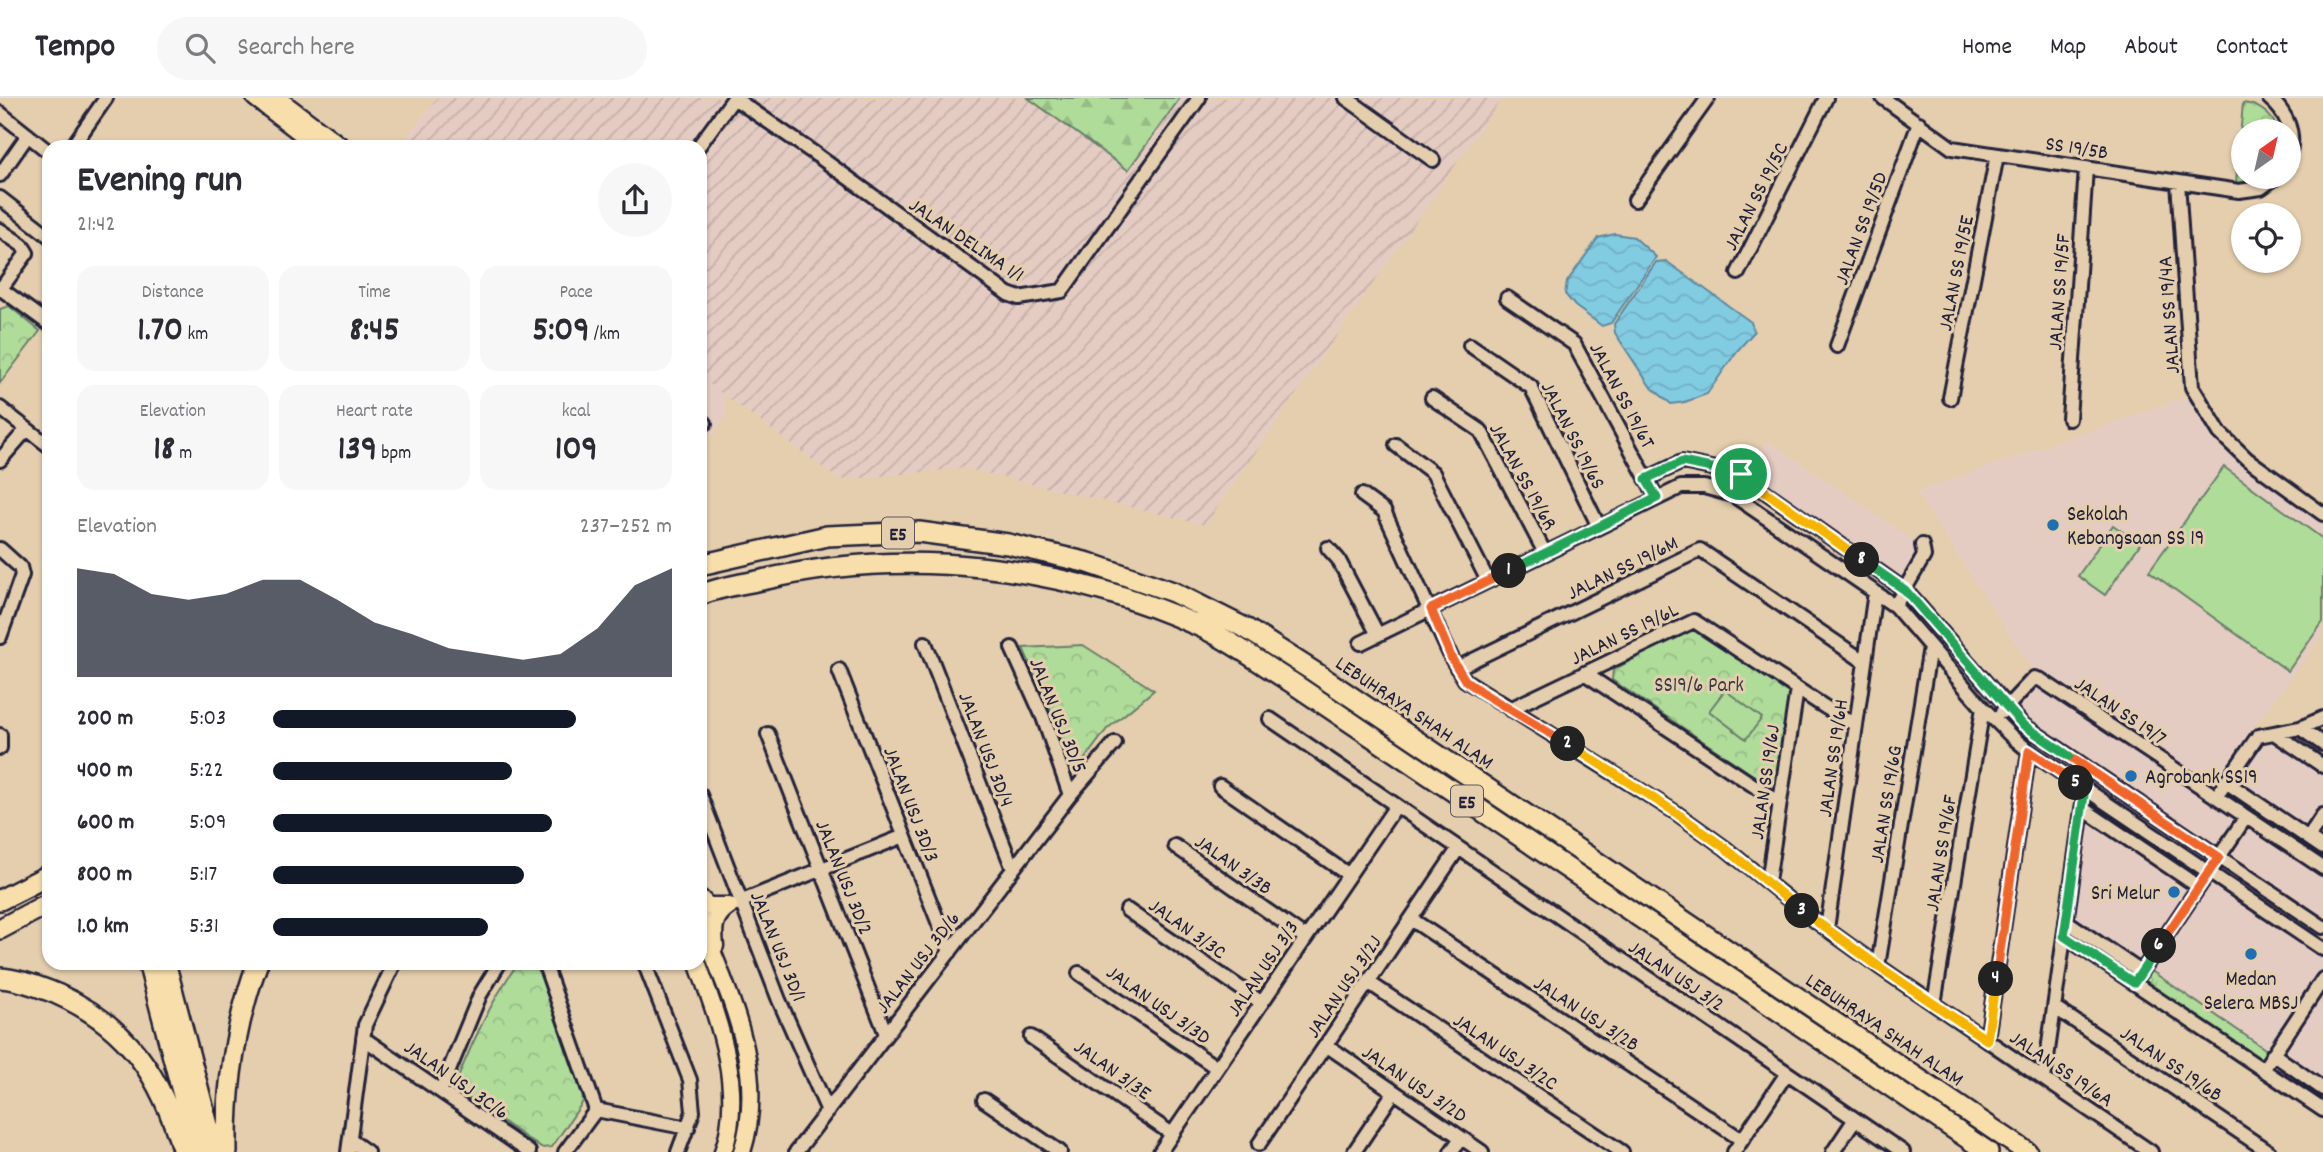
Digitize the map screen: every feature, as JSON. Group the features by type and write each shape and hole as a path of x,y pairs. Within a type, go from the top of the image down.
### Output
{"highway":[{"name":"LEBUHRAYA SHAH ALAM","path":"707,563 827,536 919,532 1008,544 1076,559 1173,592 1247,628 1316,673 2026,1152"},
{"name":"E5","path":"707,593 796,572 900,562 987,566 1094,587 1201,627 1302,689 1988,1152"},
{"path":"0,900 42,879"},
{"path":"0,929 42,907"},
{"path":"150,970 198,1152"},
{"path":"167,970 215,1152"},
{"path":"227,1152 229,1082 234,1047 255,970"},
{"path":"0,978 47,990 85,1007 119,1033 145,1065 164,1096 183,1152"}],"main road":[{"path":"256,98 309,140"},
{"path":"277,98 333,140"},
{"path":"707,905 735,904"},
{"path":"716,963 713,923 717,916 735,904"},
{"path":"707,938 739,1025 750,1066 752,1114 742,1152"},
{"path":"700,970 718,1021 732,1088 723,1152"}],"street":[{"path":"77,140 106,98"},
{"path":"703,140 734,98"},
{"name":"JALAN DELIMA 1/1","path":"734,98 1008,294 1019,298 1062,291 1199,98"},
{"path":"1346,98 1433,160"},
{"path":"1635,200 1708,98"},
{"name":"JALAN SS 19/5C","path":"1738,273 1826,98"},
{"name":"SS 19/5B","path":"1883,98 1952,148 2231,189"},
{"path":"2269,98 2286,119"},
{"path":"0,113 42,146"},
{"name":"JALAN SS 19/5D","path":"1837,346 1919,123"},
{"path":"0,175 28,135"},
{"name":"JALAN SS 19/5E","path":"1950,398 1997,155"},
{"name":"JALAN SS 19/5F","path":"2069,419 2087,168"},
{"name":"JALAN SS 19/4A","path":"2178,182 2192,387 2220,433 2247,458 2323,514"},
{"name":"SS 19/5B","path":"2233,189 2257,189"},
{"path":"0,198 42,231"},
{"path":"0,230 27,249 25,257 1,289 42,319"},
{"name":"JALAN SS 19/6T","path":"1507,298 1574,344 1657,498"},
{"name":"JALAN SS 19/6S","path":"1470,345 1531,387 1599,527"},
{"name":"JALAN SS 19/6R","path":"1432,398 1481,430 1545,553"},
{"path":"0,408 42,441"},
{"path":"0,460 27,429"},
{"path":"1396,445 1433,473 1488,581"},
{"path":"1646,479 1682,462 1741,474 1905,590 2022,724 2323,928"},
{"path":"1361,643 1681,487 1704,487 1733,495 1895,606 1983,708 2029,751 2323,949"},
{"name":"JALAN SS 19/6A","path":"1362,495 1384,511 1465,680 1675,812 1878,966 2151,1152"},
{"path":"1895,606 1924,556 1922,545"},
{"path":"1328,548 1338,559 1378,635"},
{"path":"0,550 20,567 22,575 0,637"},
{"name":"JALAN SS 19/6M","path":"1457,668 1700,550 1865,662"},
{"name":"JALAN SS 19/6H","path":"1827,929 1875,593"},
{"name":"JALAN SS 19/6L","path":"1510,709 1694,621 1856,725"},
{"name":"JALAN USJ 3D/4","path":"925,643 1013,869"},
{"name":"JALAN SS 19/6G","path":"1878,966 1930,647"},
{"name":"JALAN USJ 3D/5","path":"1012,648 1043,717 1070,795"},
{"name":"JALAN USJ 3D/3","path":"839,670 950,952"},
{"path":"1584,673 1780,803"},
{"name":"JALAN SS 19/7","path":"1995,720 2034,678 2041,680 2323,868"},
{"name":"JALAN SS 19/6J","path":"1768,882 1797,689"},
{"name":"JALAN SS 19/6F","path":"1934,1004 1983,708"},
{"path":"2216,797 2258,736 2300,728 2323,718"},
{"path":"1270,719 1396,806"},
{"path":"2300,728 2323,744"},
{"path":"2274,733 2323,766"},
{"path":"0,734 0,748"},
{"name":"JALAN USJ 3D/2","path":"768,734 886,1034"},
{"name":"JALAN USJ 3D/6","path":"796,1152 1070,795 1115,743"},
{"path":"1987,1040 2029,751"},
{"path":"2226,782 2323,848"},
{"path":"1220,786 1349,875"},
{"path":"2044,1079 2085,788"},
{"name":"JALAN USJ 3/2","path":"1396,806 1903,1152"},
{"name":"JALAN USJ 3/3","path":"1160,1152 1396,806"},
{"path":"2082,808 2199,887"},
{"path":"2308,838 2323,815"},
{"name":"JALAN USJ 3D/1","path":"707,817 735,904 828,1111"},
{"path":"2137,977 2246,817"},
{"path":"707,916 904,836"},
{"name":"JALAN 3/3B","path":"1175,846 1306,938"},
{"name":"JALAN USJ 3/2J","path":"1259,1144 1458,849"},
{"name":"JALAN 3/3C","path":"1127,909 1262,1003"},
{"name":"JALAN USJ 3/2B","path":"1411,919 1742,1140"},
{"path":"2066,921 2263,1070 2323,1110"},
{"path":"2064,936 2137,977"},
{"path":"368,1152 349,1146 365,1025 391,970"},
{"path":"441,1090 480,995 495,970"},
{"path":"547,970 596,1110"},
{"path":"647,970 690,1080 693,1112 678,1152"},
{"name":"JALAN USJ 3/3D","path":"1079,973 1217,1068"},
{"path":"2263,1070 2323,979"},
{"name":"JALAN USJ 3/2C","path":"1368,982 1622,1152"},
{"name":"JALAN SS 19/6B","path":"2054,1007 2269,1152"},
{"name":"JALAN 3/3E","path":"1031,1037 1172,1134"},
{"name":"JALAN USJ 3C/6","path":"363,1038 529,1152"},
{"name":"JALAN USJ 3/2D","path":"1326,1045 1482,1152"},
{"path":"2273,1055 2323,1089"},
{"path":"1734,1152 1787,1073"},
{"path":"1354,1152 1394,1092"},
{"path":"984,1100 1060,1152"},
{"path":"596,1110 688,1128"},
{"path":"565,1152 596,1110"},
{"path":"1833,1152 1855,1119"},
{"path":"1451,1152 1461,1138"}],"shaded area":[{"path":"437,98 1502,98 1205,525 965,468 840,480 707,382 707,140 404,140"},
{"path":"707,382 723,393 727,413 714,434 707,438"},
{"path":"2192,395 2216,438 2243,465 2323,525 2323,635 2252,729 2279,725 2323,755 2323,1107 2071,939 2091,788 2017,737 2006,722 2043,677 2033,670 1916,492"},
{"path":"1767,440 1919,544 1921,556 1904,585 1744,473"}],"green space":[{"path":"1028,98 1180,98 1128,170"},
{"path":"2243,103 2255,106 2272,119 2242,119"},
{"path":"9,306 40,331 0,383 0,309"},
{"path":"2224,467 2323,539 2323,622 2288,671 2149,571"},
{"path":"2113,525 2140,544 2105,595 2078,576"},
{"name":"SS19/6 Park","path":"1695,626 1790,694 1777,783 1768,785 1612,680 1613,670"},
{"path":"1083,645 1154,690 1107,729 1081,764 1071,766 1051,711 1023,648"},
{"path":"1725,690 1762,718 1746,739 1709,711"},
{"path":"514,970 538,970 584,1100 552,1147 541,1148 454,1088 467,1055"},
{"path":"2150,970 2268,1051 2260,1063 2142,982"}],"water":[{"path":"1615,234 1634,237 1656,257 1611,323 1602,326 1575,306 1565,294 1567,282 1598,238"},
{"path":"1666,261 1751,322 1754,332 1707,394 1671,404 1650,386 1615,333 1614,324 1656,262"}],"place":[{"name":"Sekolah Kebangsaan SS 19","path":"2053,525"},
{"name":"Agrobank SS19","path":"2131,776"},
{"name":"Sri Melur","path":"2174,892"},
{"name":"Medan Selera MBSJ","path":"2251,954"}],"route":[{"path":"1682,462 1741,474 1905,590 2022,724 2219,857 2134,983 2064,936 2085,788 2029,751 1987,1040 1810,917 1725,848 1675,812 1465,680 1452,659 1431,609 1657,498 1646,479 1682,462"}]}
